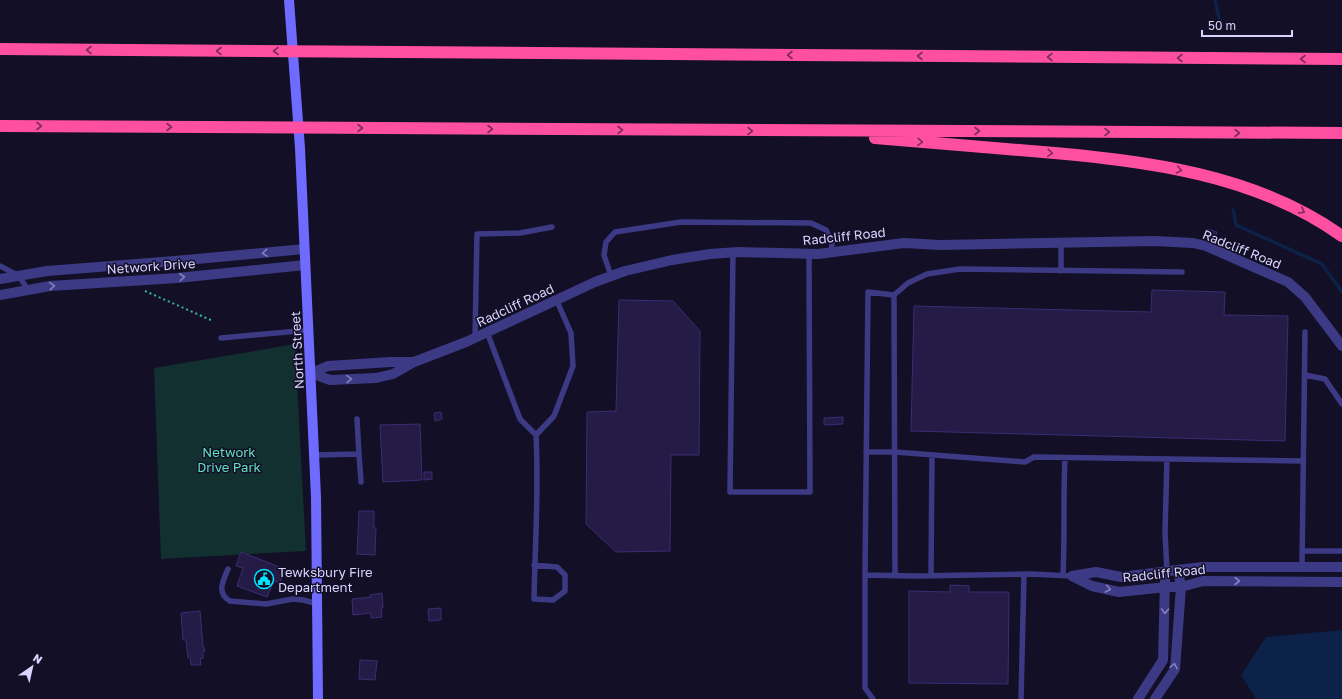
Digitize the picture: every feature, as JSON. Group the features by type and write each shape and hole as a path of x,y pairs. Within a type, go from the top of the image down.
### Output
{"highway":[{"path":"0,49 1342,59"},
{"path":"0,126 1342,133"},
{"path":"770,131 1043,152 1106,159 1172,169 1217,179 1263,193 1305,213 1342,236"}],"main road":[{"name":"North Street","path":"289,0 300,148 315,455 318,699"}],"street":[{"name":"Radcliff Road","path":"311,373 330,380 376,378 393,374 414,362 475,338 595,282 625,271 672,260 733,252 810,254 904,243 940,245 1170,241 1206,246 1274,275 1294,286 1310,303 1342,346"},
{"name":"Network Drive","path":"0,279 47,271 304,249"},
{"name":"Network Drive","path":"0,295 50,286 177,278 305,265"},
{"path":"311,373 328,366 414,362"},
{"name":"Radcliff Road","path":"1067,575 1096,572 1121,578 1202,566 1342,567"},
{"path":"1302,567 1302,581"},
{"path":"1155,699 1175,669 1181,587 1178,570"},
{"path":"1138,699 1163,660 1166,572"},
{"name":"Radcliff Road","path":"1067,575 1092,586 1119,592 1166,586 1181,587 1203,581 1342,582"}],"lane":[{"path":"611,276 604,255 606,242 615,232 681,222 811,223 826,230 832,243 831,252"},
{"path":"475,338 477,234 520,232 552,227"},
{"path":"1061,243 1061,271"},
{"path":"733,252 730,492 810,492 810,254"},
{"path":"0,266 19,276 28,290"},
{"path":"895,575 894,295 908,282 927,274 960,269 1182,272"},
{"path":"873,699 865,688 868,292 894,295"},
{"path":"536,435 554,416 573,366 572,333 556,299"},
{"path":"220,338 309,330"},
{"path":"487,332 520,419 536,435 537,457 534,566 534,599 553,600 565,591 565,575 557,567 534,566"},
{"path":"1302,567 1305,332"},
{"path":"1305,375 1325,379 1342,404"},
{"path":"357,419 361,482"},
{"path":"866,452 895,452 1025,462 1034,457 1303,461"},
{"path":"315,455 359,454"},
{"path":"931,576 932,455"},
{"path":"865,575 1067,575 1063,497 1064,458"},
{"path":"1166,572 1165,533 1167,459"},
{"path":"1302,551 1342,551"},
{"path":"228,569 221,590 222,594 230,601 266,604 293,599 318,604"},
{"path":"1021,699 1024,574"}],"path":[{"path":"140,289 213,322"}],"green space":[{"name":"Network Drive Park","path":"295,344 306,551 161,559 154,368"}],"water":[{"path":"1342,630 1342,699 1256,699 1241,675 1266,637"}],"building":[{"path":"1207,229 1217,232 1215,238 1205,236"},
{"path":"1152,290 1225,292 1224,315 1288,316 1285,441 911,431 914,306 1151,312"},
{"path":"619,300 673,301 700,331 699,455 671,455 670,551 616,552 586,524 587,412 616,411"},
{"path":"441,412 442,419 435,421 434,413"},
{"path":"843,417 843,424 824,425 824,418"},
{"path":"420,424 422,480 383,482 380,425"},
{"path":"424,472 432,472 432,479 424,480"},
{"path":"359,511 374,511 374,528 376,528 375,555 357,554"},
{"path":"241,552 285,569 280,583 274,581 267,597 237,586 243,568 236,566"},
{"path":"950,585 969,586 969,592 1009,592 1008,684 909,683 909,591 950,592"},
{"path":"382,593 382,617 371,618 371,613 353,615 352,599 371,597 370,595"},
{"path":"441,608 441,620 429,621 428,609"},
{"path":"200,611 203,647 205,651 203,651 203,658 200,659 201,665 191,665 190,658 188,658 186,640 183,640 181,613"},
{"path":"360,660 377,661 375,680 359,679"}],"waterway":[{"path":"1215,0 1219,18"},
{"path":"1233,210 1236,225 1322,264 1342,292"}],"place":[{"name":"Tewksbury Fire Department","path":"264,579"}]}
